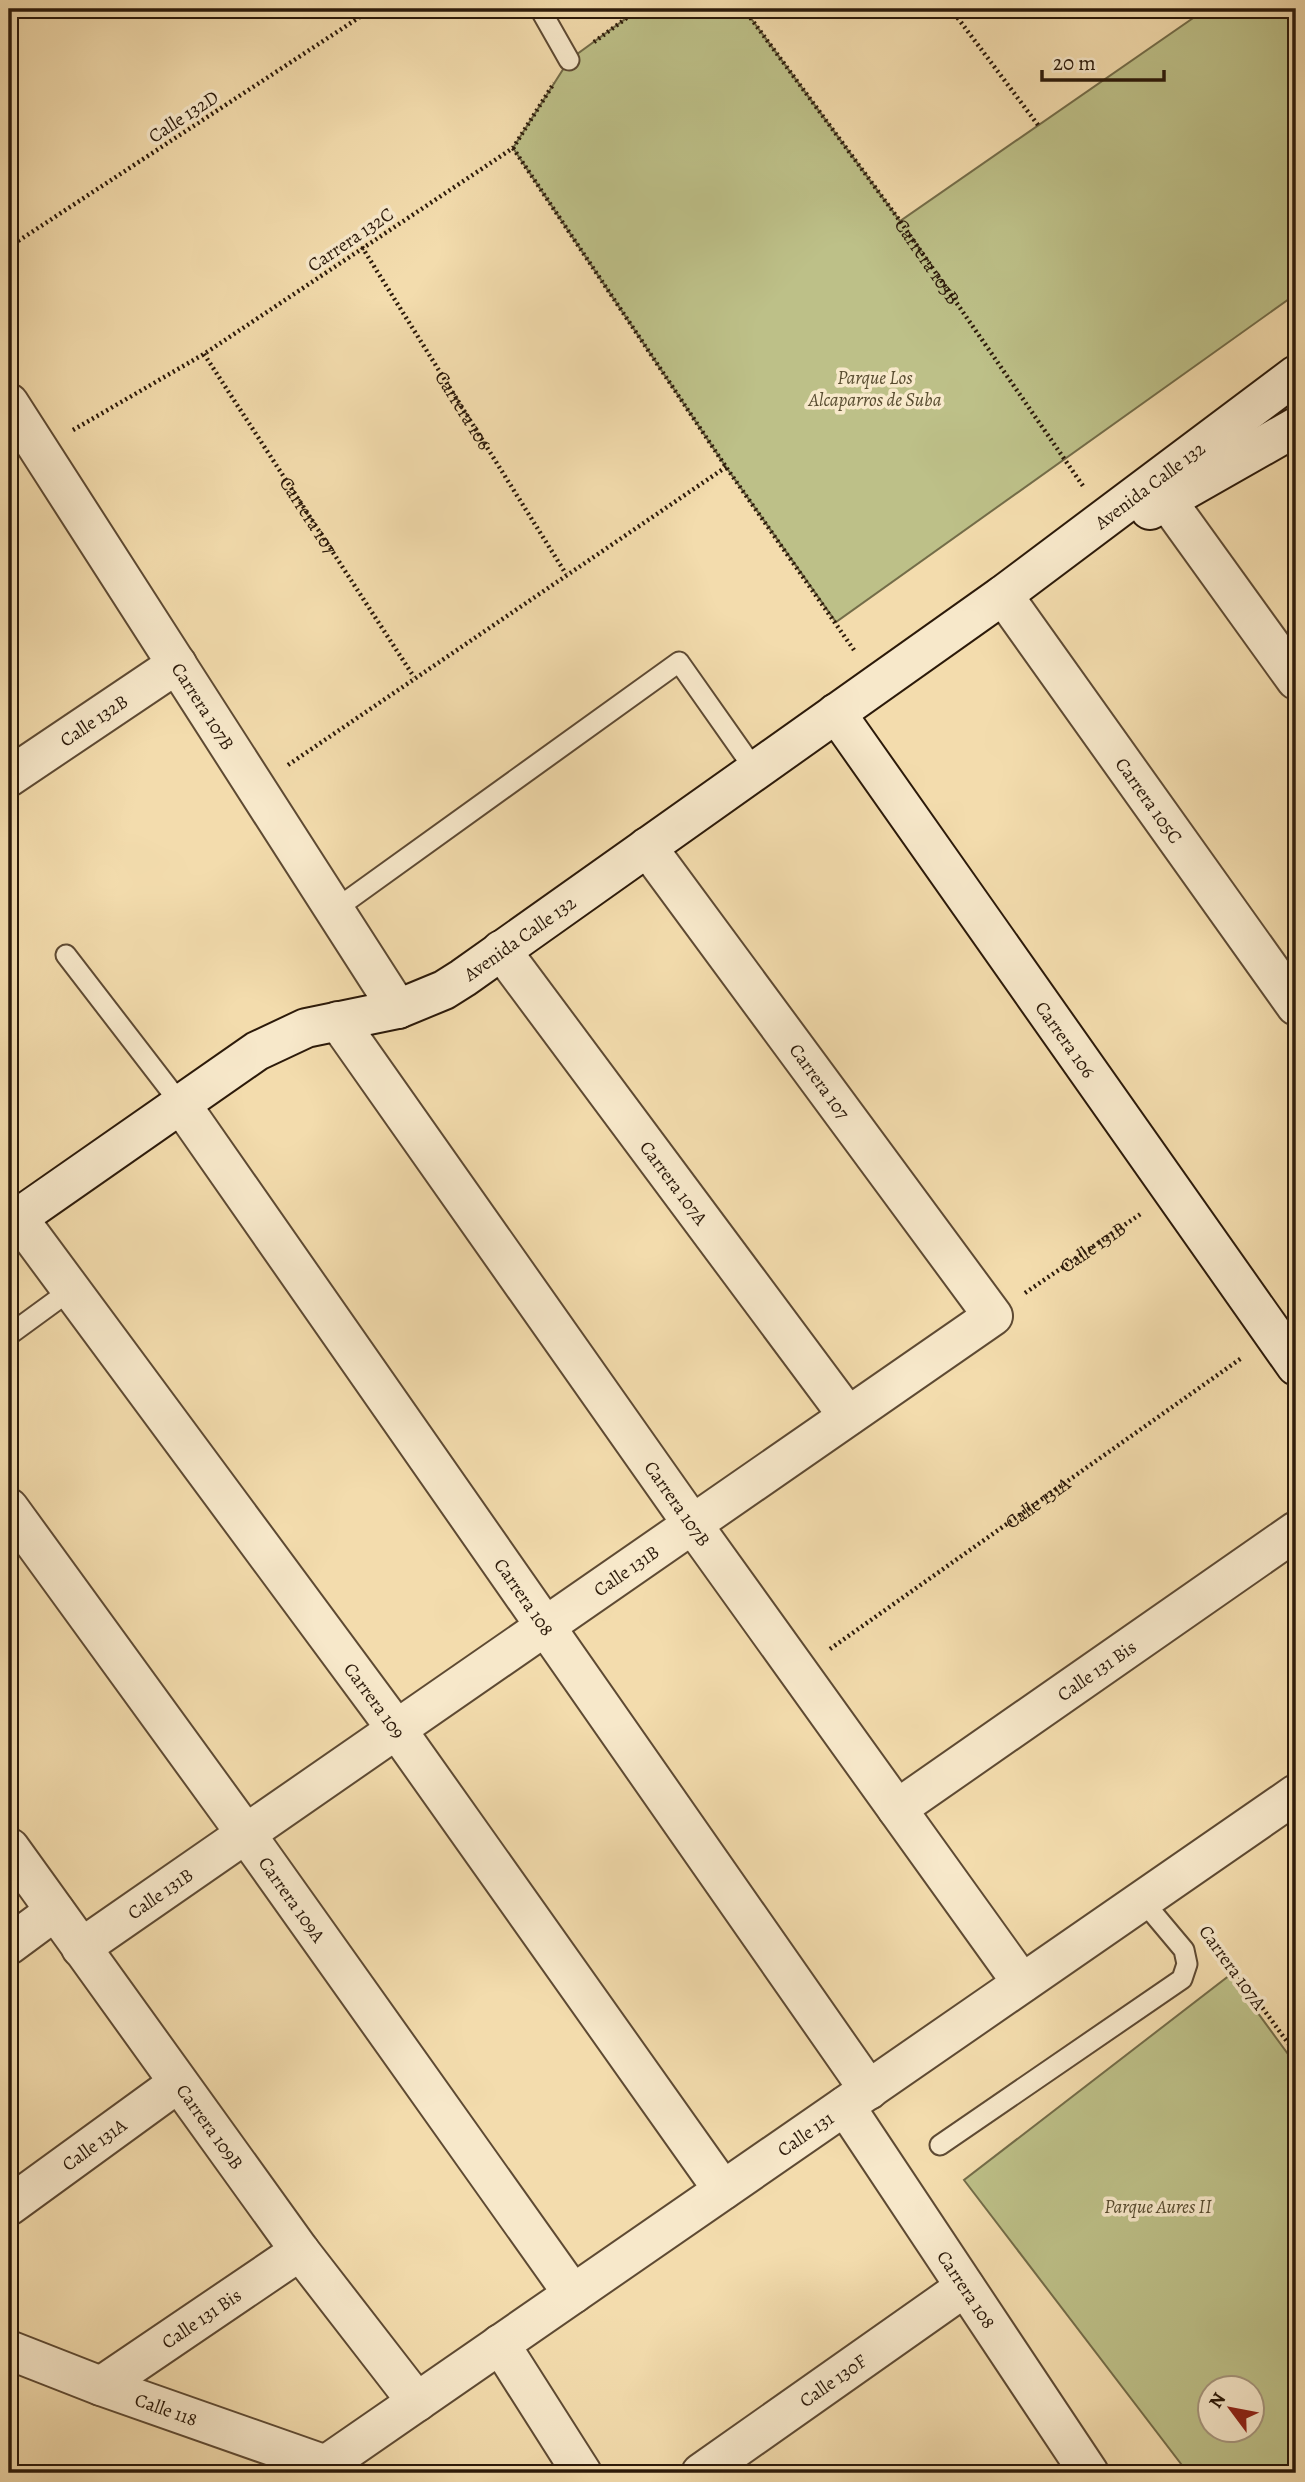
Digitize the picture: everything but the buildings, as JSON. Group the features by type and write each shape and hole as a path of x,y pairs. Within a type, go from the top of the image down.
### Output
{"street":[{"name":"Avenida Calle 132","path":"13,1221 180,1103 281,1038 306,1028 398,1009 444,990 1003,595 1296,375"},
{"name":"Carrera 107B","path":"9,403 398,1009"},
{"name":"Avenida Calle 132","path":"1003,595 1296,427"},
{"path":"1167,501 1296,680"},
{"name":"Carrera 105C","path":"1003,595 1296,1006"},
{"name":"Calle 132B","path":"9,777 177,664"},
{"name":"Carrera 106","path":"836,713 1172,1191 1289,1349"},
{"name":"Carrera 107","path":"647,846 993,1316"},
{"name":"Carrera 107A","path":"501,950 848,1416"},
{"name":"Carrera 107B","path":"338,1021 693,1525 1022,1983"},
{"name":"Carrera 108","path":"180,1103 546,1628 857,2098 965,2287 1089,2473"},
{"name":"Carrera 109","path":"13,1221 72,1289 397,1730 723,2190"},
{"name":"Calle 131B","path":"81,1948 993,1316"},
{"name":"Carrera 109A","path":"9,1508 246,1834 573,2294"},
{"name":"Calle 131 Bis","path":"897,1809 1296,1531"},
{"name":"Calle 131","path":"320,2469 1296,1794"},
{"name":"Carrera 109B","path":"10,1848 300,2251 416,2402"},
{"path":"9,1945 55,1911"},
{"name":"Calle 131A","path":"9,2206 178,2083"},
{"name":"Calle 131 Bis","path":"101,2386 300,2251"},
{"name":"Calle 130F","path":"701,2473 965,2287"},
{"path":"500,2344 582,2473"},
{"name":"Calle 118","path":"9,2350 320,2469"}],"lane":[{"path":"540,9 569,60"},
{"path":"333,911 679,662 755,770"},
{"path":"66,955 180,1103"},
{"path":"9,1335 72,1289"},
{"path":"940,2145 1182,1979 1187,1964 1184,1950 1142,1900"}],"path":[{"path":"9,22 29,9"},
{"name":"Calle 132D","path":"9,247 372,9"},
{"name":"Carrera 132C","path":"38,450 204,354 513,148 569,60 639,9"},
{"name":"Carrera 105B","path":"744,9 900,221 1105,518"},
{"path":"951,9 1038,125"},
{"path":"1191,9 1196,16"},
{"path":"513,148 726,467 854,650"},
{"name":"Carrera 106","path":"362,247 566,575"},
{"name":"Carrera 107","path":"204,354 414,677"},
{"path":"255,787 726,467"},
{"name":"Calle 131B","path":"993,1316 1172,1191"},
{"name":"Calle 131A","path":"798,1671 1289,1349"},
{"name":"Carrera 107A","path":"1210,1935 1296,2054"}],"green space":[{"name":"Parque Los Alcaparros de Suba","path":"639,9 744,9 900,221 1196,16 1191,9 1296,9 1296,294 836,622 726,467 513,148 569,60"},
{"name":"Parque Aures II","path":"1230,1975 1296,2065 1296,2473 1188,2473 964,2180"}]}
